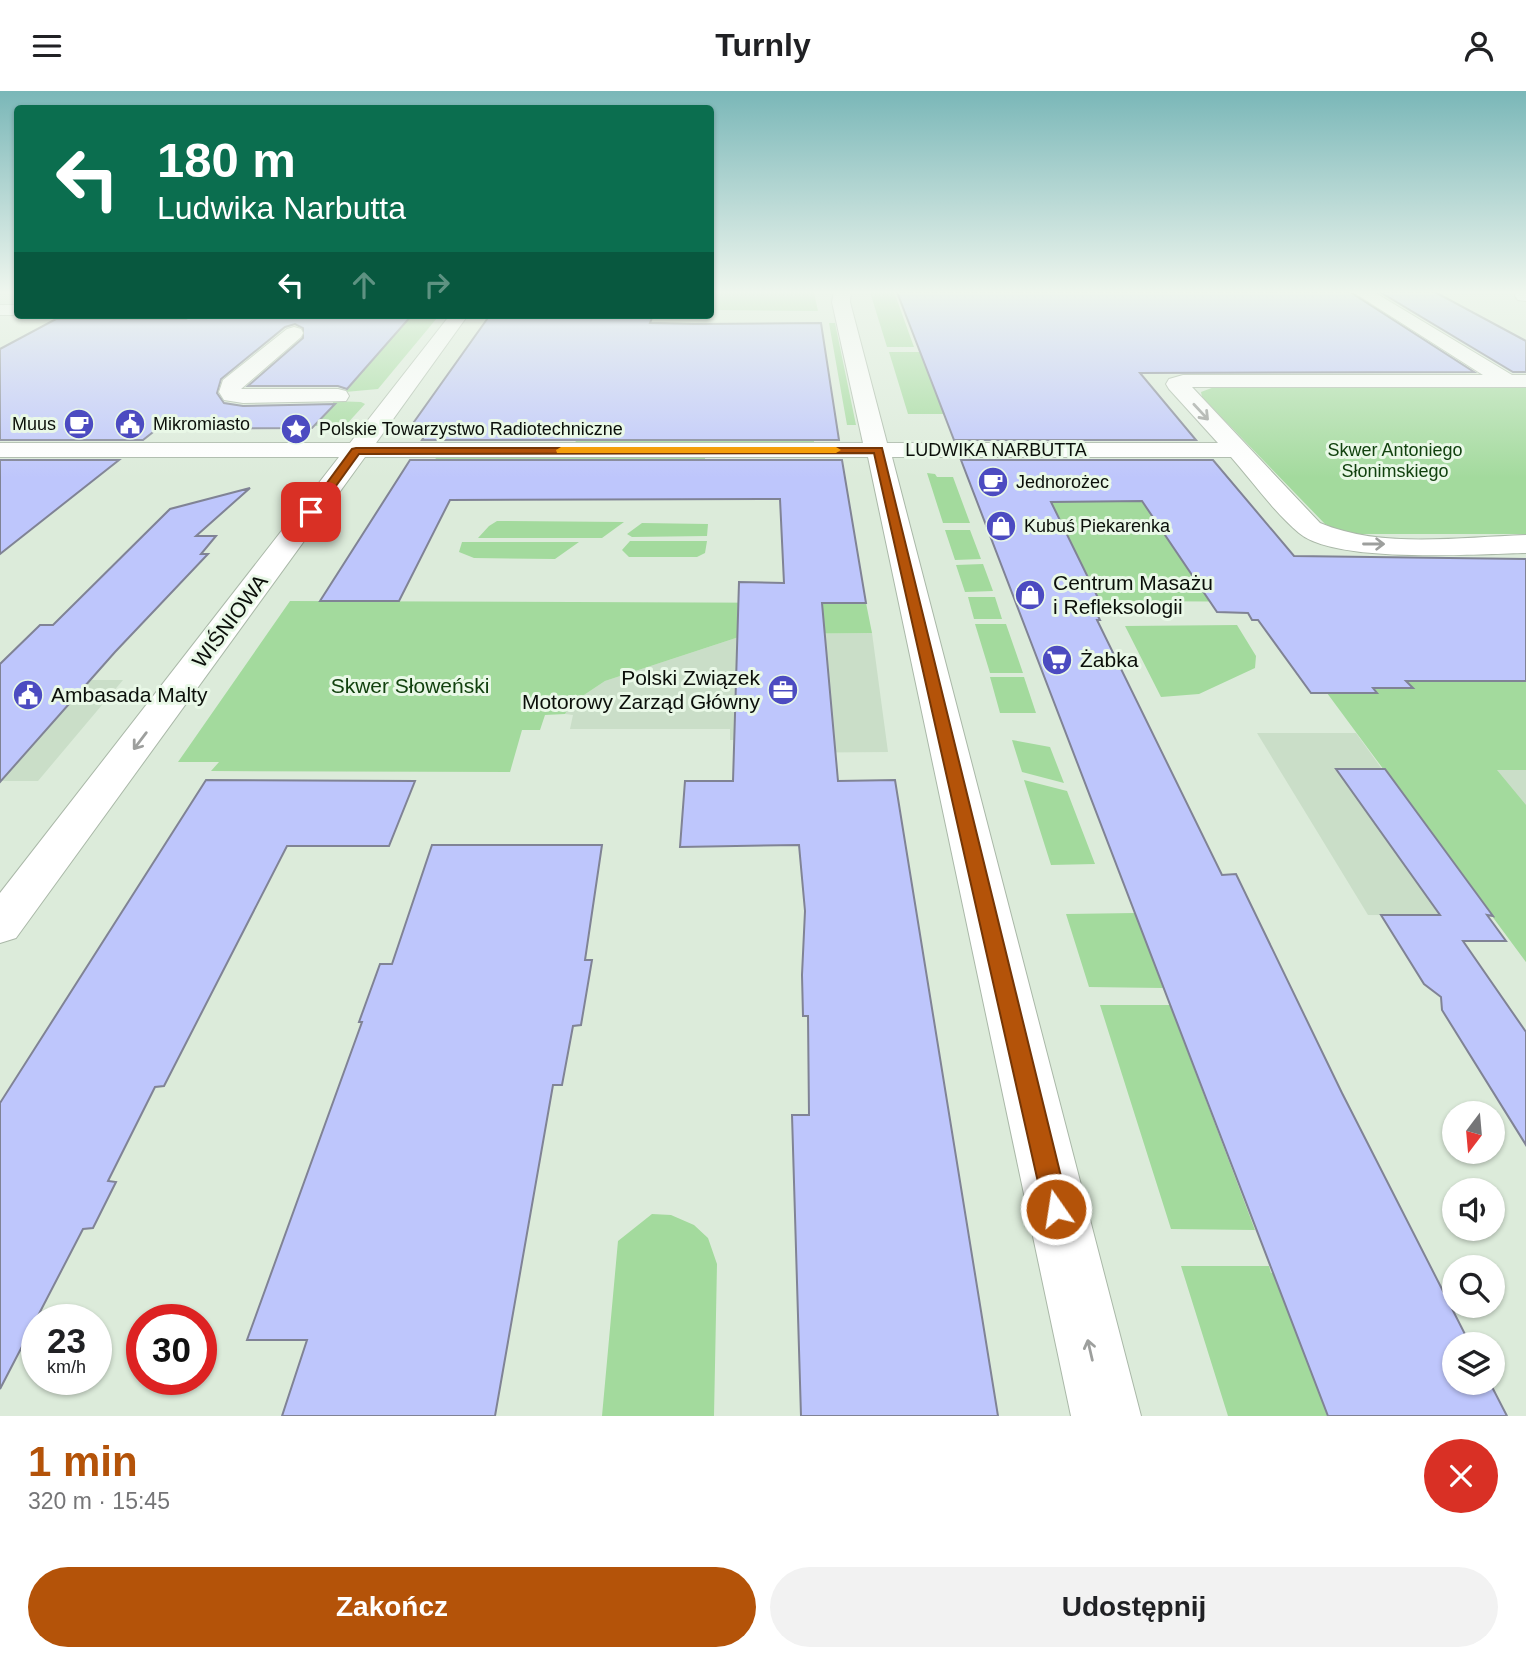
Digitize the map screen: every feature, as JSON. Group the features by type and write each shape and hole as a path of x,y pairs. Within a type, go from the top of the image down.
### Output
{"street":[{"path":"268,354 231,385 230,392 243,396 338,396"},
{"name":"WIŚNIOWA","path":"0,926 430,354"},
{"path":"853,354 871,432 878,450 1106,1416"},
{"path":"1469,354 1517,381"},
{"path":"1517,381 1179,382 1180,390 1310,529 1323,537 1359,544 1526,544"},
{"name":"LUDWIKA NARBUTTA","path":"0,450 1237,450"}],"shaded area":[{"path":"872,633 888,752 756,753 756,740 730,740 730,729 570,729 573,715 565,714 572,703 605,681 748,634"},
{"path":"0,680 123,680 38,781 0,781"},
{"path":"1257,733 1356,733 1382,769 1526,770 1526,962 1492,916 1368,915"}],"green space":[{"path":"378,354 407,354 378,389 345,392"},
{"path":"834,354 841,354 856,425 847,425"},
{"path":"890,354 921,354 944,414 908,414"},
{"name":"Skwer Antoniego Słonimskiego","path":"1217,386 1526,386 1526,534 1355,534 1331,527 1325,524 1202,397 1201,392"},
{"path":"333,401 365,404 345,426 315,426 333,406"},
{"path":"814,437 814,444 575,443 577,438"},
{"path":"436,458 705,458 705,464 432,464"},
{"path":"927,473 937,477 953,477 970,523 943,523"},
{"path":"1043,496 1121,501 1180,501 1331,602 1094,601"},
{"path":"497,521 624,522 602,538 478,538"},
{"path":"642,523 708,524 707,536 632,537 627,534"},
{"path":"945,530 970,530 981,559 955,560"},
{"path":"630,541 707,541 705,553 697,557 629,557 622,550"},
{"path":"462,542 579,542 555,559 474,558 459,552"},
{"path":"983,564 993,591 965,592 956,565"},
{"path":"968,597 995,597 1002,619 974,619"},
{"name":"Skwer Słoweński","path":"290,601 866,603 872,633 748,634 605,681 572,703 565,714 545,715 540,730 522,730 510,772 211,771 219,762 178,762"},
{"path":"975,624 1006,624 1023,673 990,673"},
{"path":"1237,625 1256,656 1255,668 1199,694 1161,697 1125,626"},
{"path":"990,677 1024,677 1036,713 1000,713"},
{"path":"1406,681 1526,681 1526,770 1497,770 1526,805 1526,962 1327,693 1376,693 1373,688 1412,688"},
{"path":"1012,740 1050,747 1064,783 1022,772"},
{"path":"1024,780 1067,791 1095,864 1051,865"},
{"path":"1135,913 1163,988 1089,987 1066,914"},
{"path":"1100,1005 1170,1005 1255,1230 1171,1229"},
{"path":"652,1214 671,1215 694,1225 708,1238 717,1264 714,1416 602,1416 618,1241"},
{"path":"1181,1266 1269,1266 1271,1273 1275,1272 1328,1416 1228,1416"}],"building":[{"path":"0,354 252,354 221,379 217,393 224,403 243,406 335,404 312,428 157,429 143,440 0,440"},
{"path":"285,354 378,354 347,389 338,386 248,386"},
{"path":"462,354 826,354 839,440 422,440 429,429 409,429"},
{"path":"921,354 1446,354 1474,372 1140,373 1196,440 954,440"},
{"path":"1483,354 1526,354 1526,372 1513,372"},
{"path":"0,460 119,460 0,554"},
{"path":"410,460 842,460 866,603 822,603 838,781 895,780 998,1416 801,1416 792,1115 809,1115 808,1016 803,1016 802,975 805,911 799,845 680,847 685,781 733,781 739,582 784,583 780,499 450,500 399,601 320,601"},
{"path":"961,460 1213,460 1294,556 1526,559 1526,681 1406,681 1413,688 1373,688 1377,693 1311,693 1258,620 1252,620 1248,613 1217,612 1142,501 1051,502 1105,612 1096,612 1100,620 1097,620 1222,875 1236,874 1342,1093 1442,1289 1442,1318 1457,1318 1464,1332 1442,1332 1442,1395 1496,1395 1507,1416 1328,1416"},
{"path":"250,488 196,536 216,536 201,554 208,554 115,652 0,782 0,664 40,625 53,625 170,509"},
{"path":"1336,769 1385,769 1493,916 1487,915 1506,941 1463,941 1526,1032 1526,1145 1505,1111 1505,1101 1499,1101 1442,1010 1441,997 1424,984 1381,915 1440,915"},
{"path":"206,780 415,781 389,846 287,846 164,1086 155,1087 108,1181 116,1182 93,1228 83,1229 44,1304 21,1304 21,1349 0,1389 0,1103"},
{"path":"432,845 602,845 585,960 592,960 581,1025 573,1026 562,1085 553,1085 495,1416 282,1416 307,1340 247,1340 362,1022 359,1022 380,964 392,964"}],"slow traffic":[{"path":"561,450 836,450"}],"place":[{"name":"Muus","path":"79,424"},
{"name":"Mikromiasto","path":"130,424"},
{"name":"Polskie Towarzystwo Radiotechniczne","path":"296,429"},
{"name":"Jednorożec","path":"993,482"},
{"name":"Kubuś Piekarenka","path":"1001,526"},
{"name":"Centrum Masażu i Refleksologii","path":"1030,595"},
{"name":"Żabka","path":"1057,660"},
{"name":"Polski Związek Motorowy Zarząd Główny","path":"783,690"},
{"name":"Ambasada Malty","path":"28,695"}],"route":[{"path":"311,512 356,451 878,450 1056,1209"}]}
